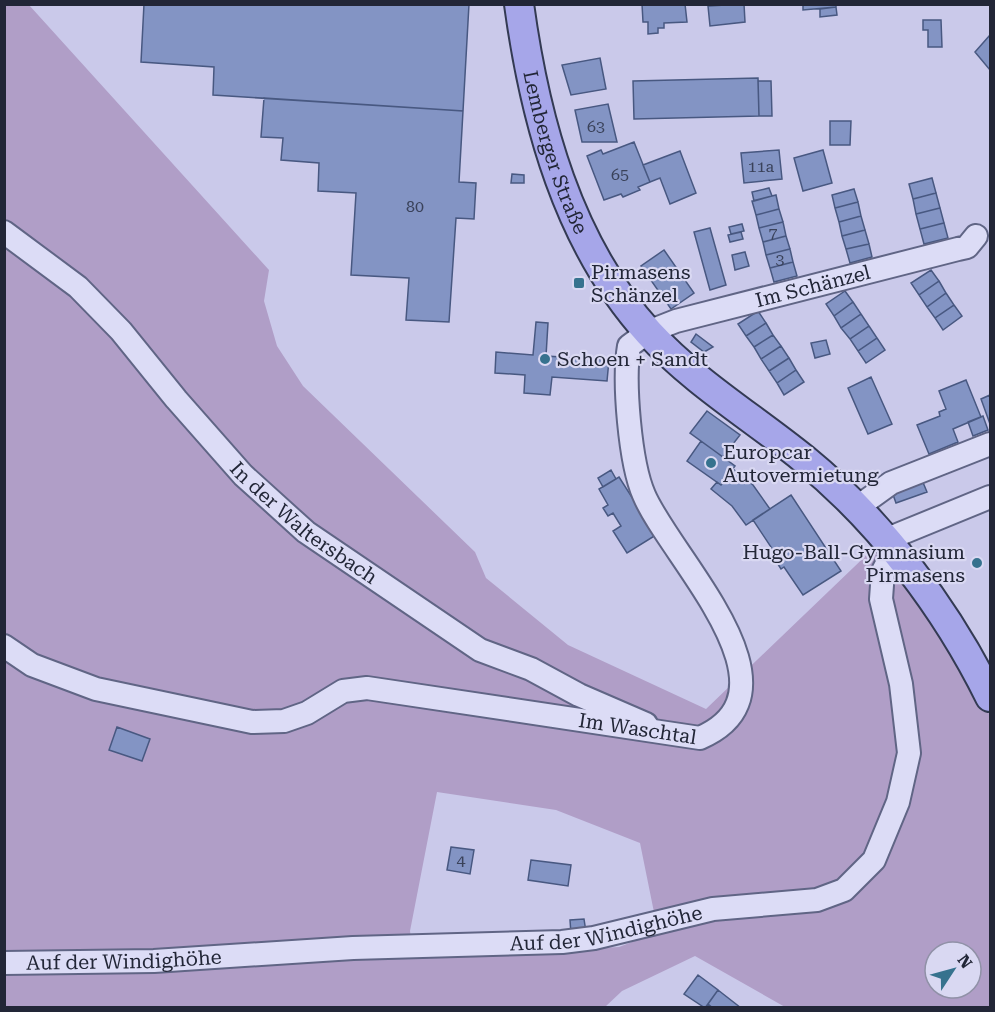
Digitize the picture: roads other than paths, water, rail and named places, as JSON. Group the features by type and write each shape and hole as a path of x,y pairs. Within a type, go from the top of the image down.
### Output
{"main road":[{"name":"Lemberger Straße","path":"519,4 536,101 558,175 573,212 608,278 648,332 682,366 804,460 855,508 889,545 954,633 990,697"}],"street":[{"name":"In der Waltersbach","path":"4,232 78,287 121,331 176,399 243,475 306,532 480,650 531,669 579,695 619,710 663,733"},
{"name":"Im Schänzel","path":"648,332 676,321 966,247 976,236"},
{"name":"Im Waschtal","path":"4,645 32,665 96,689 252,722 284,721 307,712 343,692 367,688 699,738 714,732 729,719 741,699 743,688 738,658 719,614 656,518 644,495 635,468 627,357 629,346 648,332"},
{"path":"855,508 891,483 990,444"},
{"path":"889,545 982,501"},
{"name":"Auf der Windighöhe","path":"4,963 154,961 353,948 562,942 594,938 714,909 818,900 844,890 874,860 898,802 909,753 901,684 881,599 883,571 889,545"}],"place":[{"name":"Pirmasens Schänzel","path":"579,283"},
{"name":"Schoen + Sandt","path":"545,359"},
{"name":"Europcar Autovermietung","path":"711,463"},
{"name":"Hugo-Ball-Gymnasium Pirmasens","path":"977,563"}]}
